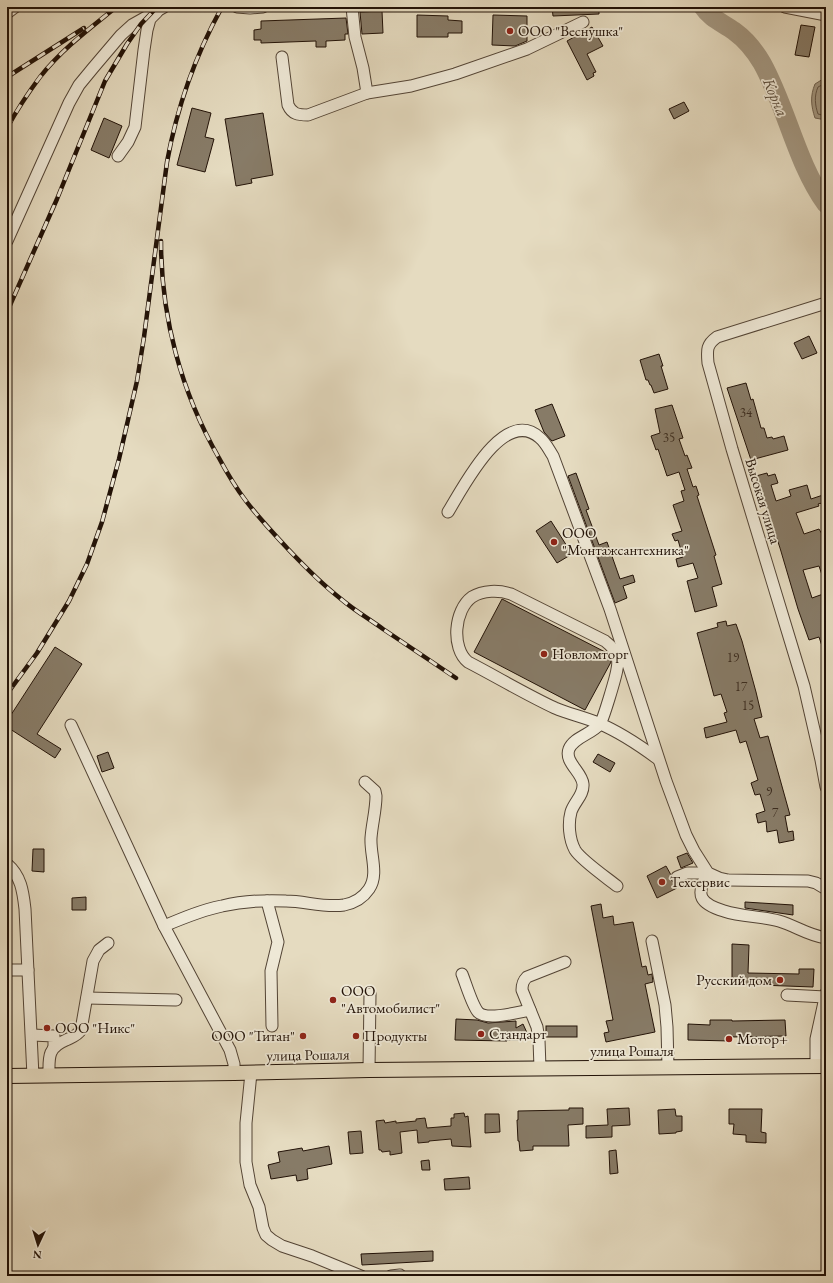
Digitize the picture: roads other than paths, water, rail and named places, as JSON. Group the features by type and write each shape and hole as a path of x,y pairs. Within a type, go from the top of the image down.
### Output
{"main road":[{"name":"улица Рошаля","path":"7,1076 369,1070 821,1066"}],"street":[{"path":"7,13 15,7"},
{"path":"237,7 261,7"},
{"path":"352,7 355,37 363,68 367,93"},
{"path":"785,7 826,15"},
{"path":"118,156 128,142 135,128 144,50 149,24 153,15 163,8"},
{"path":"7,241 69,103 79,86 92,68 121,35 132,25 163,8"},
{"path":"282,57 288,105 290,110 294,114 308,115 367,93 411,86 456,74 527,49 583,22"},
{"name":"Высокая улица","path":"826,303 717,337 710,342 707,349 708,363 732,449 804,686 826,787"},
{"path":"448,512 480,462 493,445 510,433 519,431 527,431 541,439 553,456 610,609 658,759 686,835 708,873"},
{"path":"616,886 582,857 576,850 572,840 569,820 574,804 581,794 583,783 581,776 569,757 569,749 575,742 600,724 618,668 618,657 605,640 511,594 497,591 486,592 472,597 467,602 459,618 457,632 459,649 462,657 468,662 555,708 600,724 630,739 658,759"},
{"path":"71,725 164,926 230,1050 234,1064 234,1073"},
{"path":"164,926 198,912 240,903 287,901 335,906 358,900 365,894 372,882 374,873 371,841 376,800 375,791 365,782"},
{"path":"7,864 16,874 22,886 25,909 33,1076"},
{"path":"677,877 687,873 708,873 728,880 816,883 826,889"},
{"path":"708,873 704,880 701,893 702,898 710,907 743,916 782,922 807,934 826,938"},
{"path":"267,901 278,942 271,971 272,1026"},
{"path":"652,941 665,1005 668,1067"},
{"path":"32,1035 54,1042 75,1036 81,1030 93,961 99,950 108,943"},
{"path":"540,1068 538,1033 522,990 524,980 527,977 565,962"},
{"path":"7,970 28,970"},
{"path":"462,974 475,1007 480,1014 485,1016 530,1010"},
{"path":"369,1070 370,994"},
{"path":"787,995 826,995 816,1039 821,1066"},
{"path":"87,998 176,1000"},
{"path":"50,1076 49,1059 50,1051 54,1042"},
{"path":"251,1073 246,1123 246,1162 250,1185 259,1207 266,1235 282,1246 312,1256 361,1276"}],"water":[{"path":"823,79 826,79 826,120 815,118 812,105 812,93 815,84"}],"waterway":[{"name":"Корна","path":"703,7 713,17 742,38 750,46 762,63 771,80 807,171 826,204"}],"railway":[{"path":"7,312 57,199 105,81 141,24 157,7"},
{"path":"7,694 37,653 69,601 87,564 102,522 119,459 137,381 171,142 176,121 195,63 222,7"},
{"path":"7,128 27,95 48,67 76,40 115,8"},
{"path":"7,77 84,28"},
{"path":"161,241 162,269 169,326 184,380 206,433 225,469 239,491 272,532 327,587 356,611 456,678"}],"place":[{"name":"ООО \"Веснушка\"","path":"510,31"},
{"name":"ООО \"Монтажсантехника\"","path":"554,542"},
{"name":"Новломторг","path":"544,654"},
{"name":"Техсервис","path":"662,882"},
{"name":"Русский дом","path":"780,980"},
{"name":"ООО \"Автомобилист\"","path":"333,1000"},
{"name":"ООО \"Никс\"","path":"47,1028"},
{"name":"Стандарт","path":"481,1034"},
{"name":"ООО \"Титан\"","path":"303,1036"},
{"name":"Продукты","path":"356,1036"},
{"name":"Мотор+","path":"729,1039"}]}
